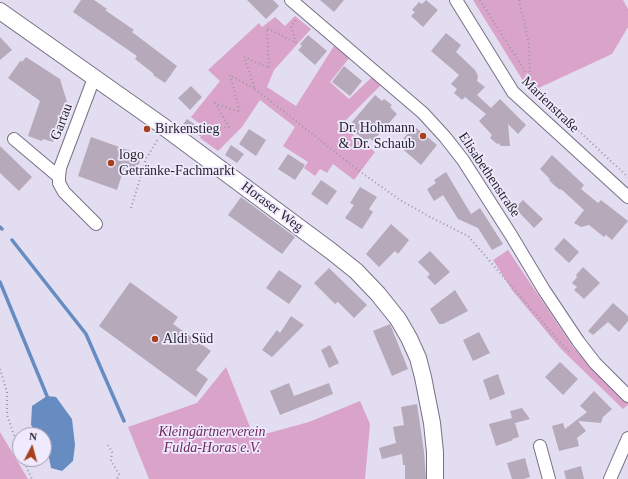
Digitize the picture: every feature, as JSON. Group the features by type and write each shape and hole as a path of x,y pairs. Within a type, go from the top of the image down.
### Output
{"main road":[{"name":"Horaser Weg","path":"0,11 160,124 331,251 356,271 378,294 398,319 409,338 421,371 432,423 435,452 435,479"}],"street":[{"name":"Elisabethenstraße","path":"291,0 423,113 445,137 463,160 544,290 578,341 595,363 628,396"},
{"name":"Marienstraße","path":"456,0 513,92 628,197"},
{"name":"Gartau","path":"59,177 60,168 94,78"},
{"path":"14,139 59,177 59,183 64,192 96,224"},
{"path":"610,479 628,438"},
{"path":"540,446 549,479"}],"path":[{"path":"480,0 530,79 566,119 628,177"},
{"path":"519,0 529,44 530,79"},
{"path":"255,89 244,57 270,68 267,28 296,43 291,26 300,16"},
{"path":"196,140 205,129 229,127 216,103 240,112 230,75 255,89 362,173 400,200 468,236 558,340 573,355"},
{"path":"131,208 146,160 161,135"},
{"path":"0,369 7,392 7,415 12,429"},
{"path":"108,446 112,452 111,461 120,474 117,479"},
{"path":"27,467 32,479"}],"green space":[{"path":"473,0 623,0 628,9 628,27 612,54 530,92"},
{"path":"295,16 311,29 274,70 267,87 296,106 334,46 350,57 330,82 349,99 372,77 382,84 341,125 375,152 354,180 333,164 327,173 320,169 315,176 304,168 308,162 283,146 295,127 260,100 242,127 218,151 200,138 206,129 191,117 220,81 208,70 259,23 262,27 275,17 285,26"},
{"path":"508,250 573,347 628,402 628,405 623,409 561,349 512,290 493,260"},
{"name":"Kleingärtnerverein Fulda-Horas e.V.","path":"226,367 254,437 309,422 360,401 370,424 365,479 149,479 128,427 197,403"},
{"path":"0,432 12,452 12,467 21,467 28,479 0,479"}],"water":[{"path":"47,396 56,397 72,419 75,445 73,461 62,471 51,468 52,427 33,427 31,425 32,406"}],"building":[{"path":"81,0 94,0 107,9 105,10 134,30 132,32 177,66 165,83 153,75 154,74 135,59 137,56 73,12"},
{"path":"247,0 273,0 279,6 266,19"},
{"path":"320,0 344,0 334,12"},
{"path":"426,0 438,10 423,27 411,16 415,12 412,10 419,2 422,4"},
{"path":"446,33 461,45 456,52 475,70 478,76 477,81 485,87 477,95 491,108 500,99 526,125 518,134 508,124 510,146 501,146 490,138 492,135 479,121 486,114 465,97 462,100 454,93 457,89 451,84 459,75 431,51"},
{"path":"308,35 327,51 315,65 298,50 302,46 300,44"},
{"path":"0,37 12,50 0,60"},
{"path":"26,57 60,79 67,102 53,142 43,139 42,141 28,136 40,101 8,78 21,60 22,62"},
{"path":"344,66 362,81 350,96 332,82"},
{"path":"191,86 202,97 190,110 178,98"},
{"path":"375,95 382,101 384,99 392,105 390,107 397,114 373,141 370,138 367,142 351,129 355,125 352,122"},
{"path":"187,119 196,125 190,133 181,127"},
{"path":"414,126 437,145 421,165 398,145"},
{"path":"249,129 266,140 256,156 239,144"},
{"name":"logo Getränke-Fachmarkt","path":"91,137 142,155 135,175 123,171 117,190 78,176"},
{"path":"231,145 244,154 237,163 225,155"},
{"path":"0,146 32,177 19,191 0,173"},
{"path":"288,154 305,165 295,180 278,169"},
{"path":"552,155 584,185 581,189 598,203 601,200 628,221 612,240 606,235 604,237 589,225 581,227 574,223 584,210 561,189 560,190 554,185 540,169"},
{"path":"446,172 471,214 480,208 503,244 492,250 478,228 458,219 443,195 434,201 427,189 436,183 434,180"},
{"path":"321,180 337,191 327,205 311,194"},
{"path":"360,187 377,197 369,209 373,212 362,229 345,218 354,205 350,203"},
{"path":"241,197 295,237 282,254 228,215"},
{"path":"523,200 543,219 534,228 515,208"},
{"path":"391,224 409,240 398,254 395,251 379,267 366,254"},
{"path":"564,238 579,252 569,263 554,249"},
{"path":"430,251 450,272 435,285 427,277 430,274 418,262"},
{"path":"583,267 600,283 584,299 574,290 577,287 572,283 577,277 576,275"},
{"path":"329,268 367,305 354,318 338,302 335,304 314,283"},
{"path":"279,270 302,286 289,304 266,288"},
{"name":"Aldi Süd","path":"130,282 178,317 173,324 211,351 196,370 208,379 196,397 99,326"},
{"path":"455,290 468,311 443,324 439,324 430,309"},
{"path":"613,303 628,316 628,321 619,332 608,322 593,335 588,331"},
{"path":"291,316 304,325 272,357 262,350 277,330 280,333"},
{"path":"390,324 408,369 392,376 373,331"},
{"path":"479,332 490,353 473,361 463,340"},
{"path":"330,345 339,363 329,368 321,350"},
{"path":"560,362 578,379 563,395 545,377"},
{"path":"498,374 505,394 490,400 483,380"},
{"path":"289,383 294,396 329,383 333,394 280,415 270,391"},
{"path":"594,391 612,409 603,417 601,423 578,421 586,431 577,438 579,446 559,451 552,426 563,423 565,429 587,412 580,406"},
{"path":"417,404 424,452 426,479 405,479 405,465 403,465 402,454 382,459 379,448 396,443 393,427 404,425 401,407"},
{"path":"522,408 530,419 515,423 519,437 496,446 489,424 512,418 510,411"},
{"path":"525,458 530,477 524,479 512,479 507,463"},
{"path":"581,466 584,479 566,479 564,471"}],"waterway":[{"path":"12,240 86,334 124,421"},
{"path":"0,282 47,396"}],"place":[{"name":"Birkenstieg","path":"147,129"},
{"name":"Dr. Hohmann & Dr. Schaub","path":"423,136"},
{"name":"logo Getränke-Fachmarkt","path":"111,163"},
{"name":"Aldi Süd","path":"155,339"}]}
